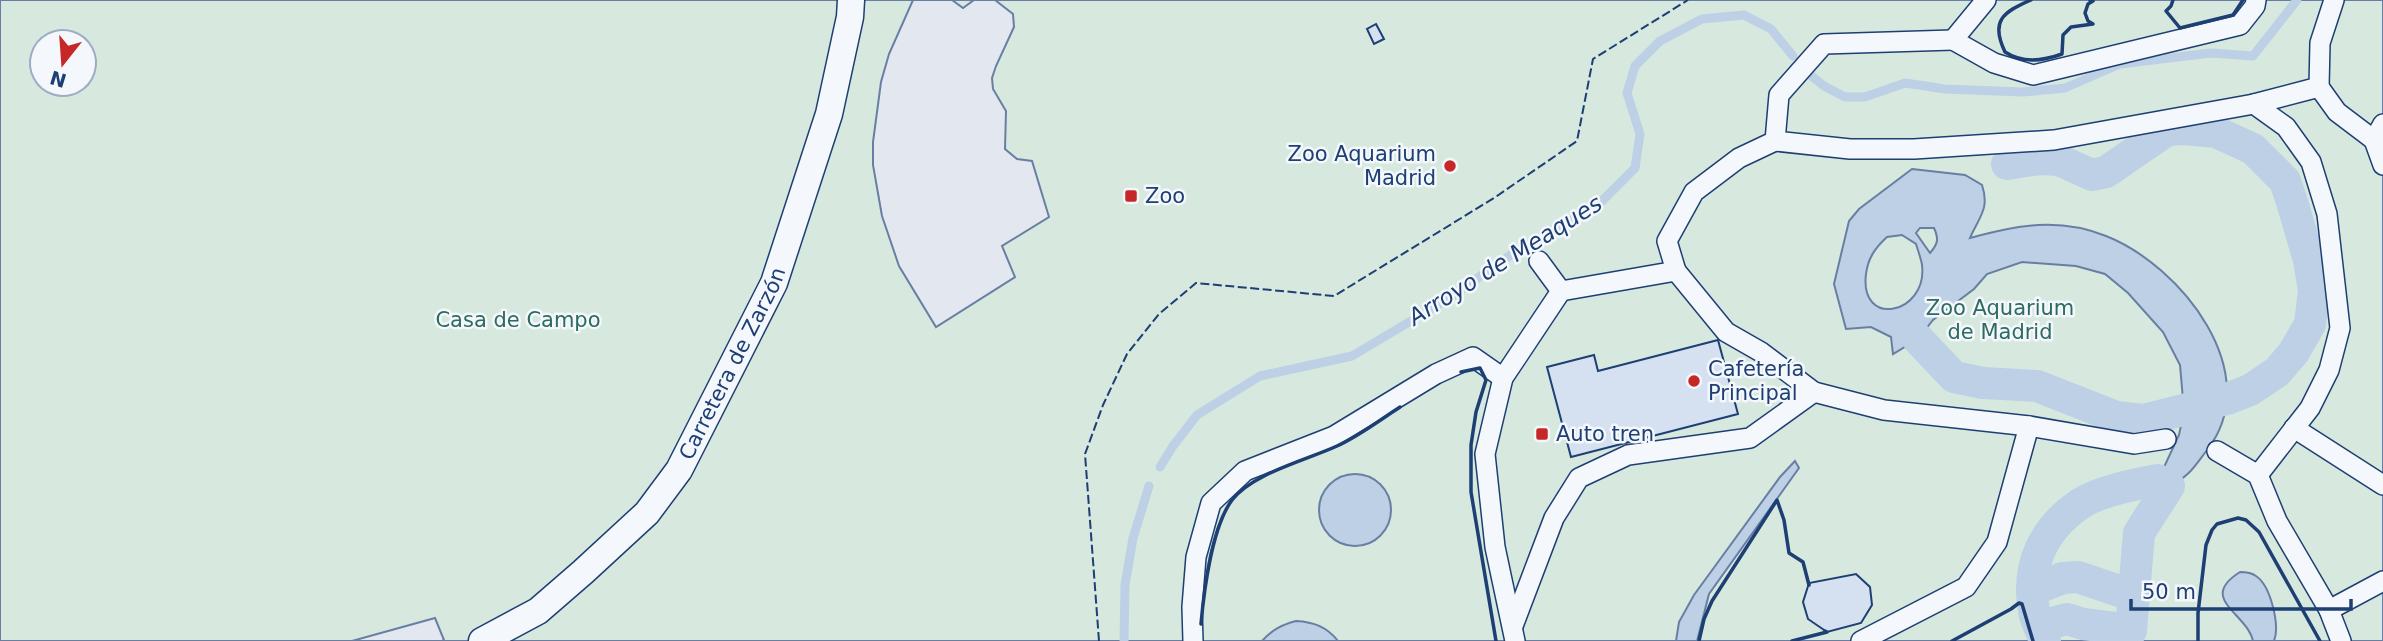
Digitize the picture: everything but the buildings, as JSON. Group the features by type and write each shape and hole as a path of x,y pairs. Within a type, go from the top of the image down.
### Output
{"street":[{"name":"Carretera de Zarzón","path":"482,641 538,611 583,572 647,513 679,470 774,283 829,114 850,17 851,0"},
{"path":"1953,40 1986,0"},
{"path":"1775,141 1779,95 1824,44 1953,40 1994,63 2032,75 2240,25 2255,6 2256,0"},
{"path":"2333,0 2320,43 2319,87 2337,112 2379,132 2383,165"},
{"path":"2166,439 2134,444 2029,426 1884,410 1814,392 1761,352 1726,332 1676,271 1667,241 1694,192 1739,158 1775,141 1850,149 1914,149 2054,140 2254,104 2319,87"},
{"path":"2254,104 2286,127 2311,162 2327,214 2340,328 2329,370 2310,408 2258,475"},
{"path":"1539,261 1561,291"},
{"path":"1514,634 1495,547 1485,454 1503,378 1561,291 1676,271"},
{"path":"1193,641 1192,607 1196,557 1211,503 1245,471 1334,436 1436,374 1473,357 1503,378"},
{"path":"1514,634 1555,518 1579,478 1628,455 1750,438 1814,392"},
{"path":"1861,641 1966,587 1997,542 2029,426"},
{"path":"2294,428 2383,485"},
{"path":"2217,451 2258,475 2277,521 2329,610 2341,641"},
{"path":"2329,610 2382,578"}],"green space":[{"path":"0,0 2383,0 2383,641 0,641"}],"shaded area":[{"path":"913,0 952,0 963,8 974,0 995,0 1013,14 1014,27 996,66 992,78 993,89 1006,111 1005,149 1017,159 1032,161 1049,217 1002,246 1015,277 936,327 899,266 882,216 873,165 873,142 881,82 889,54"},
{"path":"435,618 444,640 442,641 352,641"}],"water":[{"path":"1912,169 1965,175 1982,185 1985,200 1970,238 2038,225 2072,226 2106,236 2134,250 2161,271 2186,296 2207,325 2221,356 2227,388 2223,420 2207,450 2191,471 2176,483 2169,486 2158,480 2179,435 2184,411 2180,365 2163,332 2128,293 2105,274 2076,266 2022,262 1987,274 1974,289 1933,320 1918,339 1893,354 1891,337 1871,327 1846,329 1834,284 1849,221 1859,209","holes":["1920,228 1934,228 1936,232 1937,241 1930,253 1916,233","1902,235 1916,244 1922,265 1921,282 1915,295 1905,304 1894,309 1882,308 1873,303 1867,291 1868,263 1887,237"]},
{"path":"1795,461 1799,468 1709,594 1697,641 1676,641 1679,622 1694,595 1780,477"},
{"path":"1362,474 1381,484 1389,496 1389,524 1381,536 1369,544 1348,546 1329,536 1321,524 1319,503 1329,484 1341,476"},
{"path":"2240,572 2254,575 2266,588 2275,616 2274,641 2253,641 2249,631 2224,598 2223,590"},
{"path":"1296,621 1320,626 1338,641 1262,641 1277,628"}],"waterway":[{"name":"Arroyo de Meaques","path":"1804,70 1824,86 1845,97 1865,97 1905,83 1945,89 2023,92 2065,88 2120,64 2211,53 2253,56 2297,0"},
{"name":"Arroyo de Meaques","path":"1160,467 1197,415 1260,376 1352,356 1446,300 1515,252 1599,204 1635,168 1640,134 1627,93 1635,66 1660,41 1702,19 1744,15 1771,29 1793,56"},
{"path":"1918,339 1954,377 1983,383 2037,386 2116,417 2143,420 2227,399 2250,390 2277,372 2294,352 2310,324 2314,291 2309,260 2292,202 2285,181 2253,149 2216,132 2167,130 2106,172 2092,175 2059,160 2040,159 2007,164"},
{"path":"2045,641 2035,615 2032,595 2035,564 2047,537 2067,514 2088,499 2158,480"},
{"name":"Arroyo de Meaques","path":"1124,641 1125,585 1133,538 1149,486"},
{"path":"2126,641 2131,630 2139,533 2169,486"},
{"path":"2032,590 2063,578 2078,577 2134,596"},
{"path":"2040,626 2067,619 2083,624 2131,630"}],"fence":[{"path":"1099,641 1085,454 1103,405 1127,354 1159,314 1196,283 1334,296 1494,198 1577,141 1593,59 1688,0"}],"wall":[{"path":"2031,0 2007,14 1999,25 1999,32 2005,52 2033,60 2062,54 2063,35 2071,27 2093,24 2088,21 2085,13 2088,4 2093,1 2090,0"},
{"path":"2173,0 2166,11 2180,28 2233,15 2243,0"},
{"path":"1461,372 1480,368 1486,380 1476,412 1471,445 1471,492 1496,641"},
{"path":"1201,624 1214,542 1232,500 1253,482 1345,442 1400,407"},
{"path":"1699,641 1712,601 1777,500 1784,520 1789,553 1803,562 1809,585"},
{"path":"2198,641 2198,613 2206,545 2217,524 2238,518 2246,520 2259,532 2320,641"},
{"path":"1952,641 2019,603 2022,604 2033,641"},
{"path":"1792,641 1827,632 1825,631"}],"place":[{"name":"Zoo Aquarium Madrid","path":"1450,166"},
{"name":"Zoo","path":"1131,196"},
{"name":"Cafetería Principal","path":"1694,381"},
{"name":"Auto tren","path":"1542,434"}],"park label":[{"name":"Casa de Campo","path":"518,320"},
{"name":"Zoo Aquarium de Madrid","path":"2000,320"}]}
